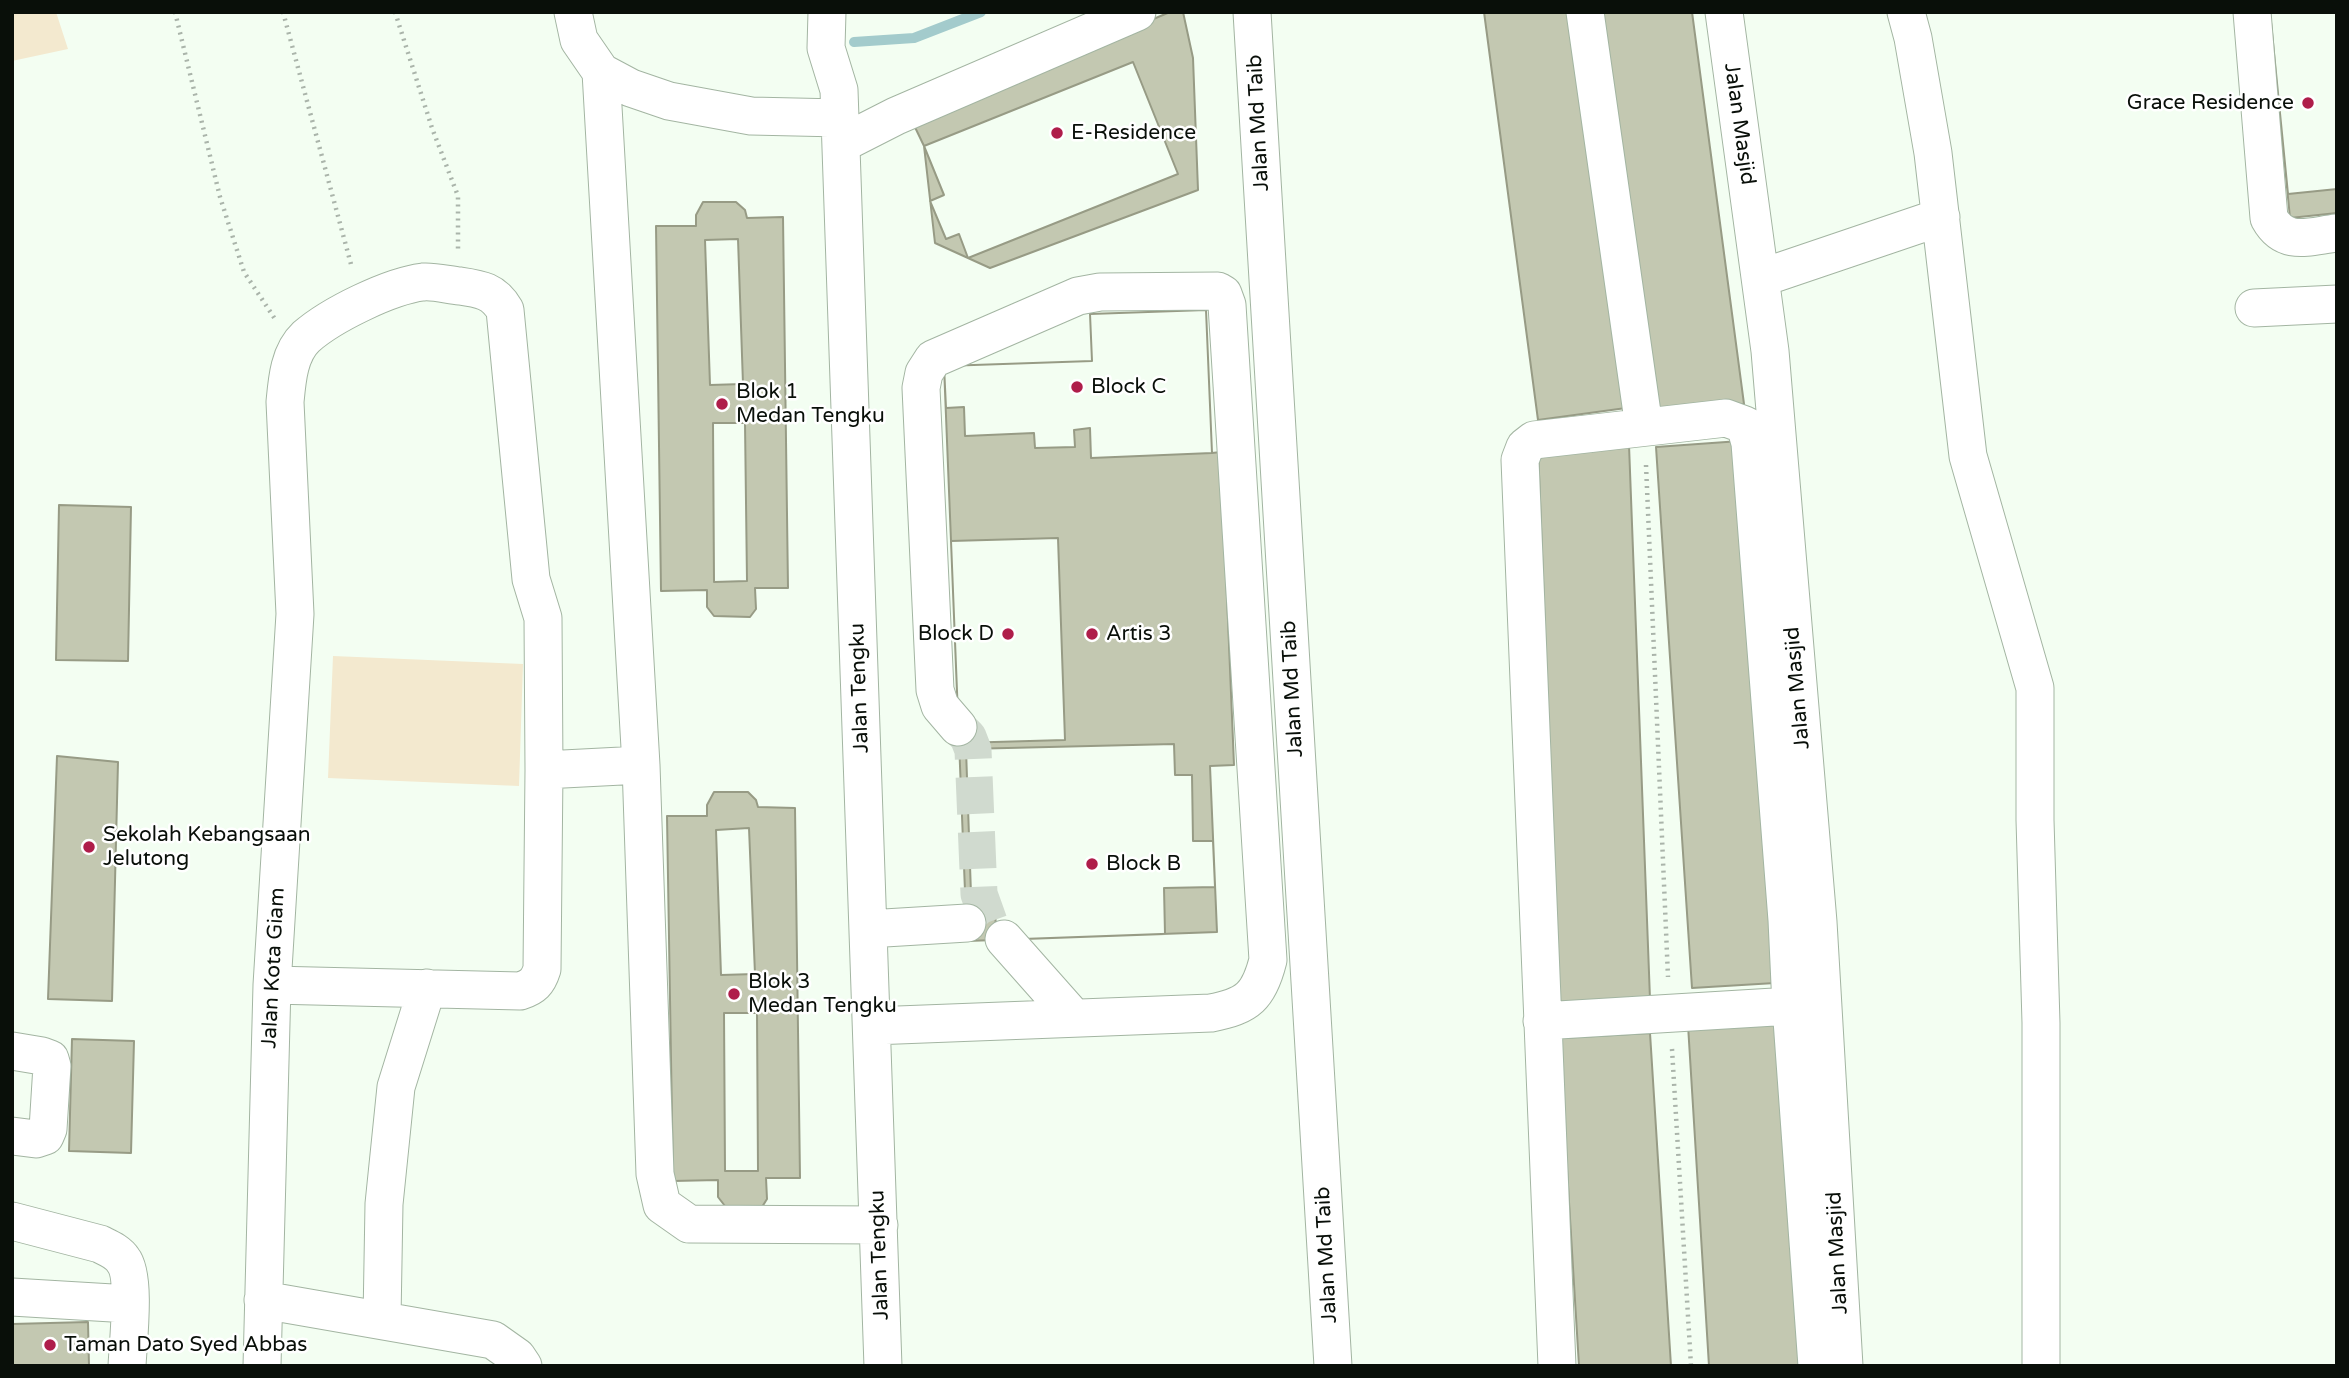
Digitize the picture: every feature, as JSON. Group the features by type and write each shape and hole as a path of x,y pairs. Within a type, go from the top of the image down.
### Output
{"street":[{"path":"573,12 579,40 601,72 631,88 683,104 841,131 895,116 1137,12"},
{"name":"Jalan Tengku","path":"827,12 826,48 839,90 841,131 883,1366"},
{"name":"Jalan Md Taib","path":"1252,12 1333,1366"},
{"path":"1585,12 1644,427"},
{"name":"Jalan Masjid","path":"1724,12 1770,351 1818,922 1844,1366"},
{"path":"1906,12 1933,153 1968,456 2035,688 2035,820 2041,1037 2041,1366"},
{"path":"2252,12 2269,218 2274,228 2290,238 2337,233"},
{"path":"601,72 641,765 654,1174 662,1205 689,1224 878,1225"},
{"path":"1761,278 1941,217"},
{"path":"272,985 520,990 531,988 539,979 542,969 543,618 531,579 505,310 499,300 490,293 423,282 361,302 305,338 296,352"},
{"path":"872,1026 1211,1013 1229,1009 1248,1000 1263,982 1268,960 1227,305 1223,294 1218,290 1100,292 1078,296 933,359 923,373 935,690 940,706 958,727"},
{"path":"2254,308 2337,304"},
{"name":"Jalan Kota Giam","path":"262,1366 272,985 295,614 285,402 288,378 296,352"},
{"path":"1557,1366 1520,460 1525,447 1534,440 1726,418 1745,425 1750,443 1787,920 1816,1366"},
{"path":"544,770 641,765"},
{"path":"868,929 967,923"},
{"path":"1004,939 1074,1018"},
{"path":"382,1320 384,1204 396,1087 427,988"},
{"path":"1542,1021 1791,1006"},
{"path":"12,1051 42,1056 50,1059 52,1066 48,1129 44,1136 36,1139 12,1136"},
{"path":"12,1221 100,1244 123,1259 129,1272 127,1366"},
{"path":"12,1297 129,1304"},
{"path":"263,1300 493,1340 517,1357 523,1366"}],"path":[{"path":"175,12 220,197 244,272 296,352"},
{"path":"283,12 361,302"},
{"path":"395,12 432,128 458,196 458,286"},
{"path":"1644,427 1670,1014 1691,1366"}],"shaded area":[{"path":"12,12 56,12 68,49 12,61"},
{"path":"333,656 523,664 519,786 328,778"}],"building":[{"name":"E-Residence","path":"1170,12 1183,12 1193,58 1198,190 990,268 935,243 924,146 912,121"},
{"path":"1484,12 1575,12 1626,408 1538,420"},
{"path":"1603,12 1692,12 1744,404 1656,415"},
{"name":"Grace Residence","path":"2270,12 2337,12 2337,213 2290,218"},
{"name":"Grace Residence","path":"2270,12 2337,12 2337,189 2288,194"},
{"path":"1133,62 1178,174 968,258 959,234 946,239 930,201 944,195 924,146"},
{"name":"Blok 1 Medan Tengku","path":"703,202 736,202 745,210 747,218 783,217 788,588 755,588 756,609 750,617 714,616 707,607 707,590 661,591 656,226 696,226 696,215","holes":["738,239 743,384 710,385 705,240","713,423 745,423 747,581 714,582"]},
{"name":"Artis 3","path":"1206,310 1212,453 1221,452 1234,765 1210,766 1217,932 967,941 944,366 1092,361 1090,314"},
{"name":"Block C","path":"1206,310 1212,453 1091,458 1090,428 1074,430 1075,447 1035,448 1034,433 965,436 964,407 946,408 944,366 1092,361 1090,314"},
{"path":"1740,441 1775,983 1692,988 1656,447"},
{"path":"1629,445 1650,999 1559,1002 1538,448"},
{"path":"59,505 131,507 128,661 56,660"},
{"name":"Block D","path":"1058,538 1065,740 959,743 951,541"},
{"name":"Block B","path":"1174,744 1175,775 1192,775 1193,841 1213,841 1215,887 1164,888 1165,934 996,940 995,894 971,894 966,749"},
{"path":"57,756 118,762 112,1001 48,999"},
{"name":"Blok 3 Medan Tengku","path":"714,792 748,792 756,800 758,807 795,808 800,1178 766,1178 767,1199 762,1207 725,1206 718,1197 718,1180 673,1181 667,816 707,816 707,805","holes":["749,828 755,974 721,975 716,830","724,1013 757,1013 758,1171 725,1171"]},
{"path":"1779,1020 1801,1366 1709,1366 1688,1025"},
{"path":"1650,1033 1671,1366 1579,1366 1559,1038"},
{"path":"72,1039 134,1041 131,1153 69,1151"},
{"name":"Taman Dato Syed Abbas","path":"88,1322 89,1366 12,1366 12,1324"}],"waterway":[{"path":"854,42 914,38 981,12"}],"tunnel":[{"path":"958,727 968,737 973,750 979,894 989,922 1004,939"}],"place":[{"name":"Grace Residence","path":"2308,103"},
{"name":"E-Residence","path":"1057,133"},
{"name":"Block C","path":"1077,387"},
{"name":"Blok 1 Medan Tengku","path":"722,404"},
{"name":"Block D","path":"1008,634"},
{"name":"Artis 3","path":"1092,634"},
{"name":"Sekolah Kebangsaan Jelutong","path":"89,847"},
{"name":"Block B","path":"1092,864"},
{"name":"Blok 3 Medan Tengku","path":"734,994"},
{"name":"Taman Dato Syed Abbas","path":"50,1345"}]}
